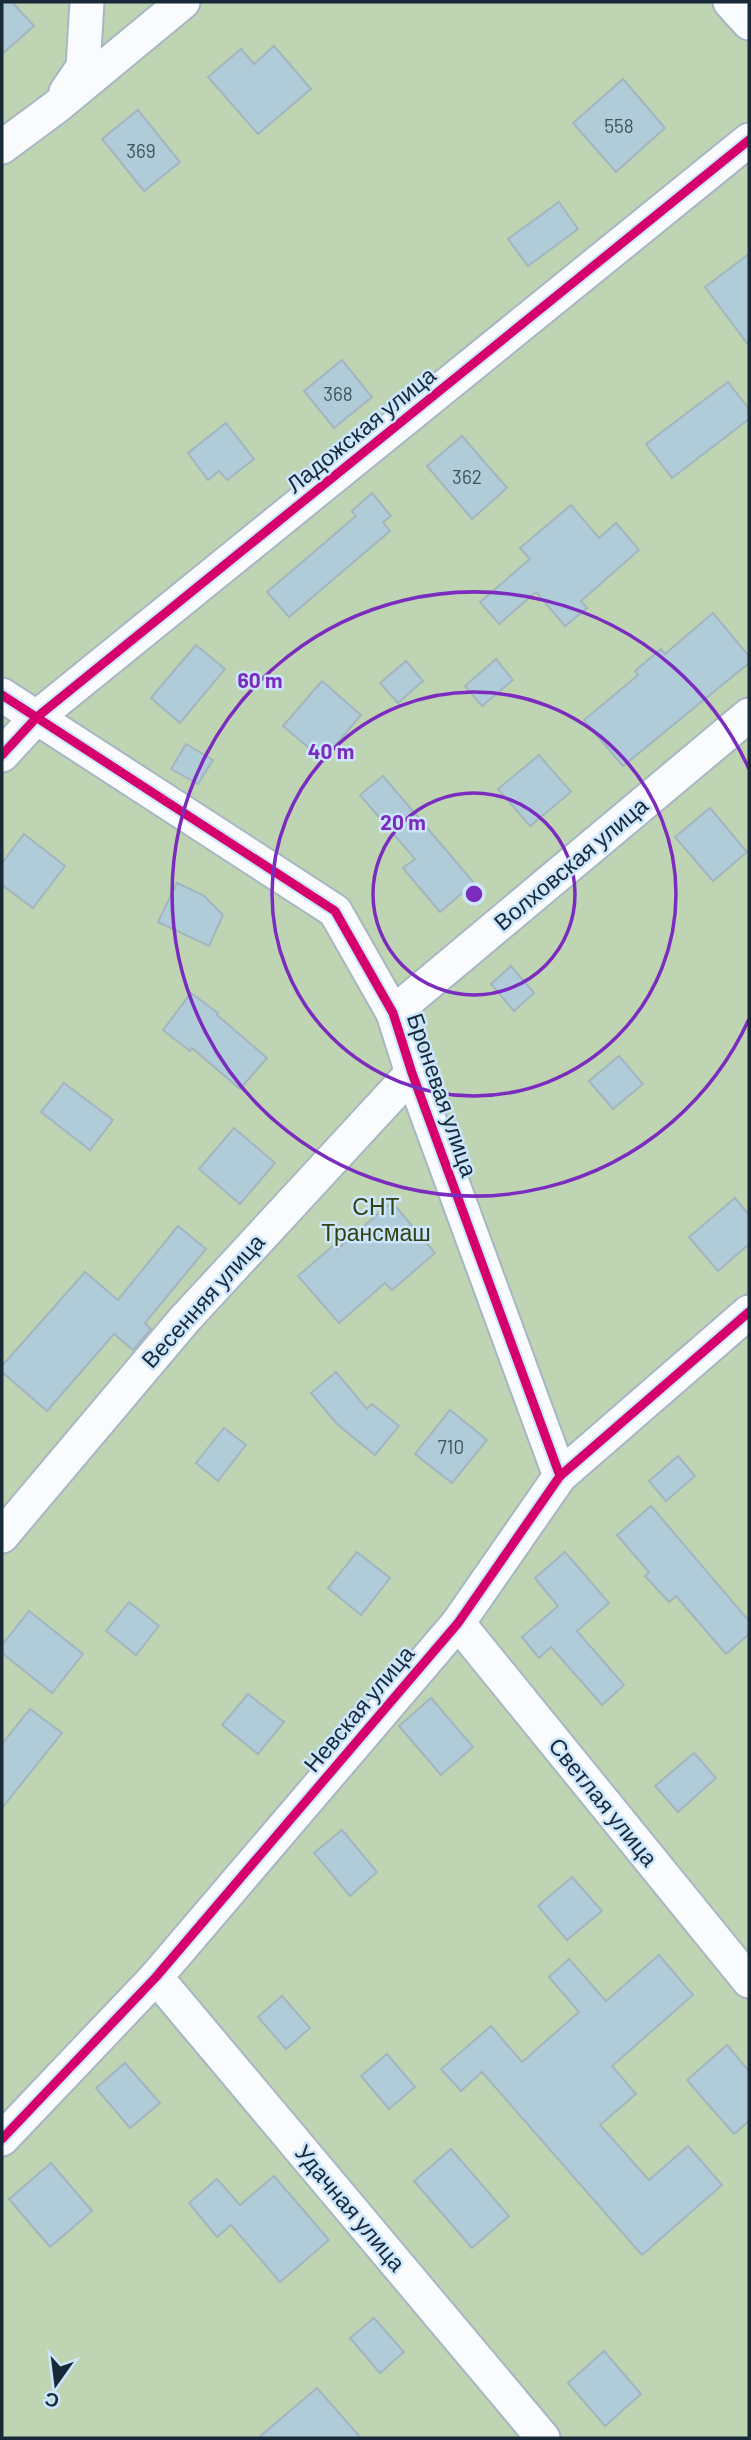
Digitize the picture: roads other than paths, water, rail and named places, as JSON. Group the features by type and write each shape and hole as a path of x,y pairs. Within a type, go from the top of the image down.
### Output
{"street":[{"path":"56,107 83,67 87,2"},
{"path":"2,147 56,107 183,2"},
{"path":"730,2 749,23"},
{"name":"Ладожская улица","path":"2,755 37,717 749,140"},
{"name":"Броневая улица","path":"2,695 335,911 393,1013 412,1073 560,1476"},
{"name":"Волховская улица","path":"393,1013 749,715"},
{"name":"Весенняя улица","path":"2,1536 184,1320 412,1073"},
{"name":"Невская улица","path":"2,2138 156,1977 457,1623 560,1476 749,1312"},
{"name":"Светлая улица","path":"457,1623 749,1981"},
{"name":"Удачная улица","path":"156,1977 543,2438"}],"park label":[{"name":"СНТ Трансмаш","path":"376,1220"}]}
